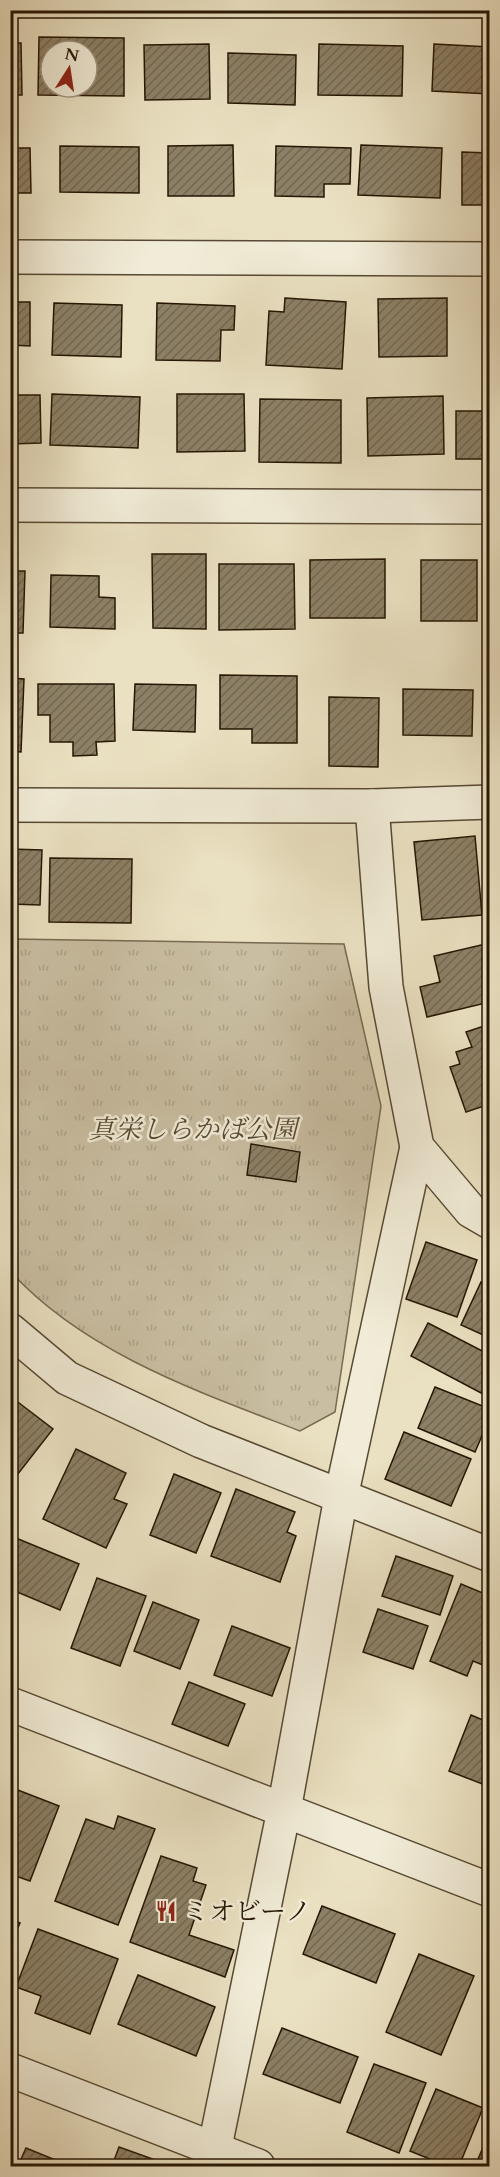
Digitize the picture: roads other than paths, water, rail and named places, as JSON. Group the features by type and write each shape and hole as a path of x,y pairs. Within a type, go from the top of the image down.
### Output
{"street":[{"path":"10,257 489,259"},
{"path":"10,505 489,507"},
{"path":"10,805 372,806 489,802"},
{"path":"212,2158 284,1810 341,1497 417,1147 386,987 372,806"},
{"path":"417,1147 471,1211 489,1222"},
{"path":"10,1330 67,1378 201,1441 489,1555"},
{"path":"10,1704 489,1890"},
{"path":"10,2070 212,2158 258,2166"}],"place":[{"name":"ミオビーノ","path":"166,1911"}],"park label":[{"name":"真栄しらかば公園","path":"193,1129"}]}
